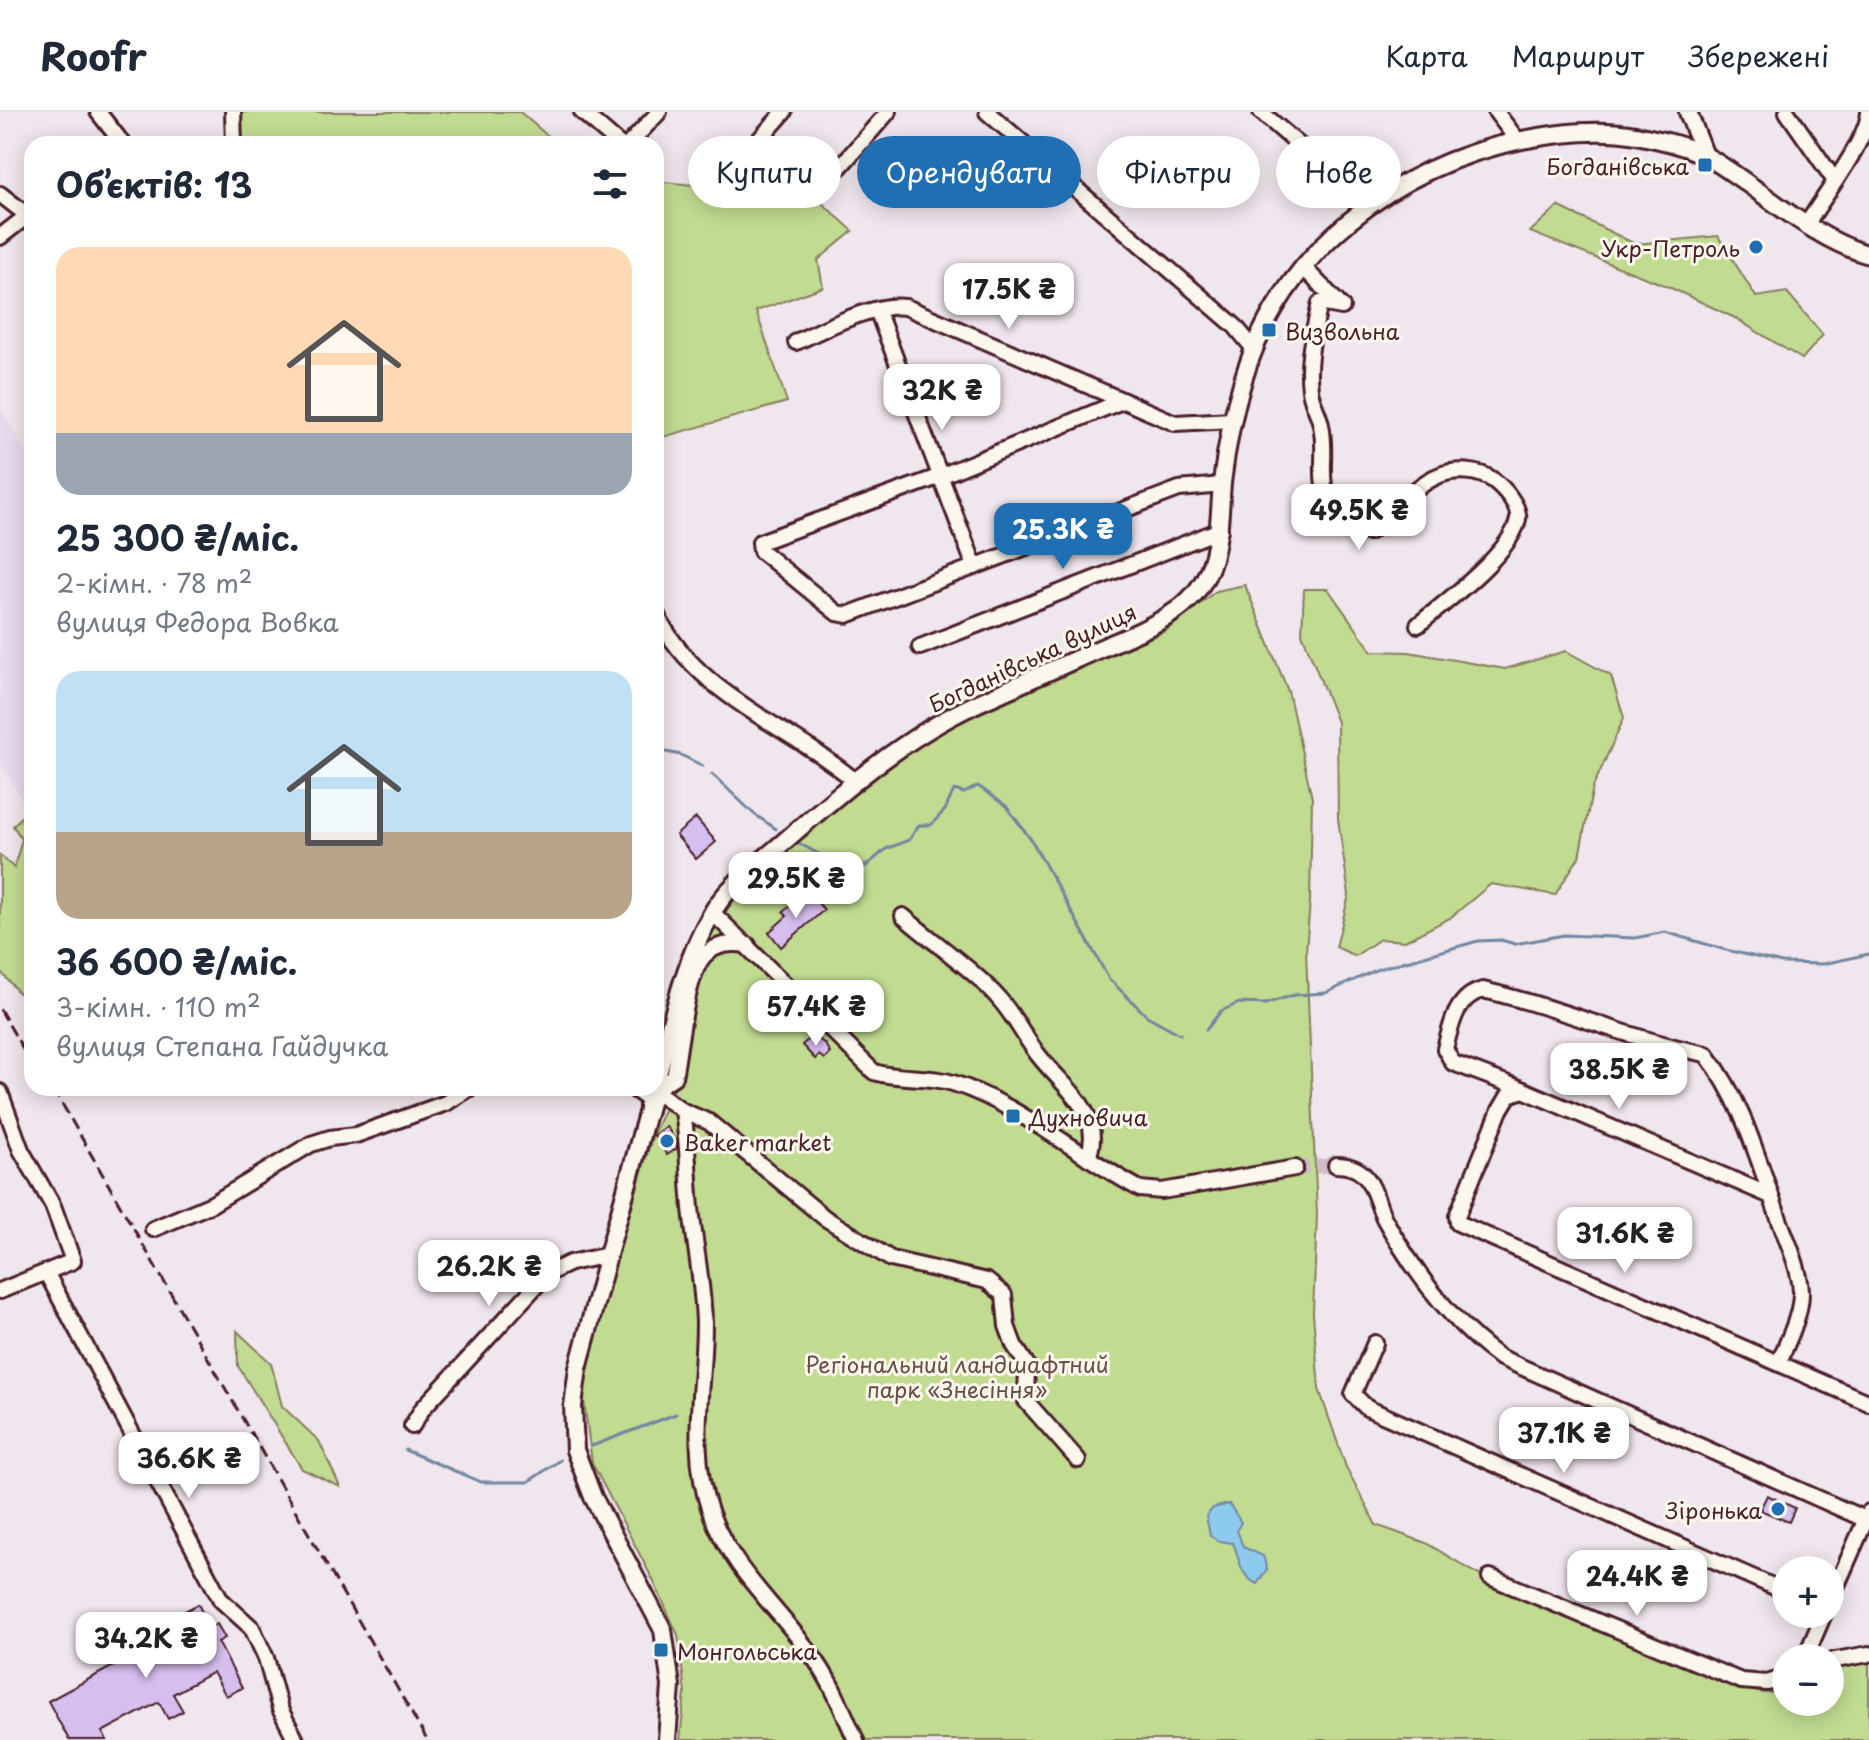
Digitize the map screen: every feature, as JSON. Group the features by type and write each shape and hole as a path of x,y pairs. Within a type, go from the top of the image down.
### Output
{"main road":[{"path":"1688,112 1705,156"},
{"name":"Богданівська вулиця","path":"1401,185 1434,167 1518,141 1552,135 1623,133 1662,141 1705,156 1807,224 1847,247 1869,255"},
{"name":"Богданівська вулиця","path":"664,1048 689,959 712,912 737,883 855,781 896,749 951,716 1150,627 1191,599 1210,572 1220,530 1222,485 1233,420 1254,349 1304,268 1363,208"},
{"path":"645,1096 648,1110"},
{"name":"Богданівська вулиця","path":"652,1096 578,1368 573,1406 575,1450 593,1497 663,1630 671,1686 667,1740"}],"street":[{"path":"98,112 117,136"},
{"path":"233,112 234,136"},
{"path":"582,112 610,136"},
{"path":"636,136 659,112"},
{"path":"763,136 784,112"},
{"path":"841,166 888,112"},
{"path":"987,112 1235,326 1254,349"},
{"path":"1261,112 1289,136"},
{"path":"1496,112 1518,141"},
{"path":"1787,112 1835,181"},
{"path":"1807,224 1835,181 1868,121 1869,112"},
{"path":"0,194 24,209"},
{"path":"0,237 24,218"},
{"path":"1304,268 1342,307 1320,303 1309,356 1310,391 1322,427 1322,481 1332,507 1343,521 1352,529 1369,532 1420,486 1441,474 1470,471 1492,479 1516,507 1518,519 1509,539 1482,570 1418,625"},
{"path":"796,342 877,310 906,307 1175,423 1233,420"},
{"path":"877,310 938,477 975,567"},
{"path":"1122,401 938,477 760,542 761,551 837,613 847,615 1179,489 1222,485"},
{"path":"920,647 1220,530"},
{"path":"664,626 675,645 705,676 748,711 833,763 855,781"},
{"path":"712,912 874,1072 951,1082 986,1097 1149,1192 1295,1168"},
{"path":"903,916 999,998 1039,1056 1083,1107 1094,1132 1088,1158"},
{"name":"Богданівська вулиця","path":"664,1082 674,1077 693,980 702,958 707,952 730,943 748,945"},
{"path":"1771,1196 1453,1063 1445,1049 1459,1006 1473,992 1483,990 1706,1054 1728,1084 1771,1196 1801,1289 1800,1308 1779,1362"},
{"path":"1523,1090 1509,1095 1500,1110 1457,1216 1458,1223 1869,1403"},
{"path":"0,1092 21,1150 53,1206 73,1261 0,1291"},
{"path":"664,1095 683,1111 709,1122 825,1218 880,1253 914,1265 987,1281 1004,1295 1007,1326 1027,1365 1026,1401 1078,1460"},
{"path":"153,1229 212,1204 311,1144 356,1135 446,1103 457,1096"},
{"path":"683,1111 704,1318 698,1417 702,1483 722,1539 750,1582 822,1669 844,1709 856,1740"},
{"path":"1336,1165 1351,1167 1365,1176 1384,1218 1436,1296 1474,1337 1499,1357 1868,1517 1844,1570"},
{"path":"412,1426 423,1408 547,1274 570,1263 608,1255"},
{"path":"47,1274 221,1600 252,1628 266,1658 280,1709 296,1740"},
{"path":"1375,1343 1353,1394 1367,1408 1772,1586"},
{"path":"1490,1577 1741,1681 1772,1681"},
{"path":"1844,1658 1869,1654"}],"shaded area":[{"path":"0,407 24,450 24,803 0,762"}],"green space":[{"path":"240,112 520,112 548,136 240,136"},
{"path":"664,182 688,184 688,208 827,208 853,231 818,260 823,287 756,311 787,402 664,437"},
{"path":"1558,206 1635,244 1718,236 1756,297 1787,292 1823,335 1802,359 1733,317 1669,287 1530,232"},
{"name":"Регіональний ландшафтний парк «Знесіння»","path":"1245,585 1288,691 1312,798 1306,951 1317,1215 1313,1313 1319,1389 1346,1467 1376,1525 1426,1543 1486,1579 1734,1686 1772,1692 1772,1716 1844,1716 1844,1665 1869,1661 1869,1740 680,1740 685,1693 678,1635 592,1463 583,1393 607,1291 653,1134 680,1075 709,937 736,897 871,776 951,726 1166,631 1216,591"},
{"path":"1304,589 1328,589 1372,651 1409,652 1505,669 1566,651 1611,676 1624,718 1593,787 1579,857 1555,895 1491,884 1450,918 1405,941 1380,939 1355,956 1336,947 1349,895 1338,819 1337,722 1302,633"},
{"path":"24,816 24,999 0,971 0,855 14,868 22,839 13,826"},
{"path":"237,1331 271,1363 282,1406 319,1441 340,1487 302,1469 238,1366"}],"water":[{"path":"1229,1504 1241,1522 1237,1530 1243,1547 1263,1556 1267,1569 1257,1584 1243,1571 1233,1543 1218,1541 1210,1535 1206,1516 1213,1508"}],"building":[{"path":"696,818 716,842 696,859 676,835"},
{"path":"811,894 824,910 781,947 769,932 787,916 783,912 791,905 795,909"},
{"path":"813,1035 825,1044 830,1053 824,1059 819,1055 815,1059 802,1045"},
{"name":"Baker market","path":"666,1126 677,1148 667,1155 654,1135"},
{"name":"Зіронька","path":"1767,1495 1795,1508 1789,1522 1760,1510"},
{"path":"198,1604 210,1628 217,1624 225,1638 218,1642 242,1688 226,1696 213,1672 173,1694 183,1711 168,1719 159,1702 102,1732 107,1740 69,1740 48,1701 186,1627 179,1614"}],"waterway":[{"path":"664,752 681,755 703,766"},
{"path":"712,774 754,814 776,829"},
{"path":"795,841 837,864 866,866 886,849 909,840 919,825 931,825 945,810 954,790 964,793 978,786 1006,806 1032,841 1109,979 1147,1016 1180,1034"},
{"path":"1206,1030 1221,1011 1239,1003 1265,1004 1294,995 1326,993 1378,969 1478,941 1501,940 1515,944 1564,935 1635,938 1665,932 1782,963 1823,964 1869,954"},
{"path":"592,1446 676,1414"},
{"path":"405,1450 481,1482 528,1482 560,1460"}],"tunnel":[{"path":"1295,1168 1336,1165"}],"railway":[{"path":"0,1009 24,1051"},
{"path":"58,1096 427,1740"}],"place":[{"name":"Богданівська","path":"1705,165"},
{"name":"Укр-Петроль","path":"1756,247"},
{"name":"Визвольна","path":"1269,330"},
{"name":"Духновича","path":"1013,1116"},
{"name":"Baker market","path":"667,1141"},
{"name":"Зіронька","path":"1778,1509"},
{"name":"Монгольська","path":"661,1650"}]}
